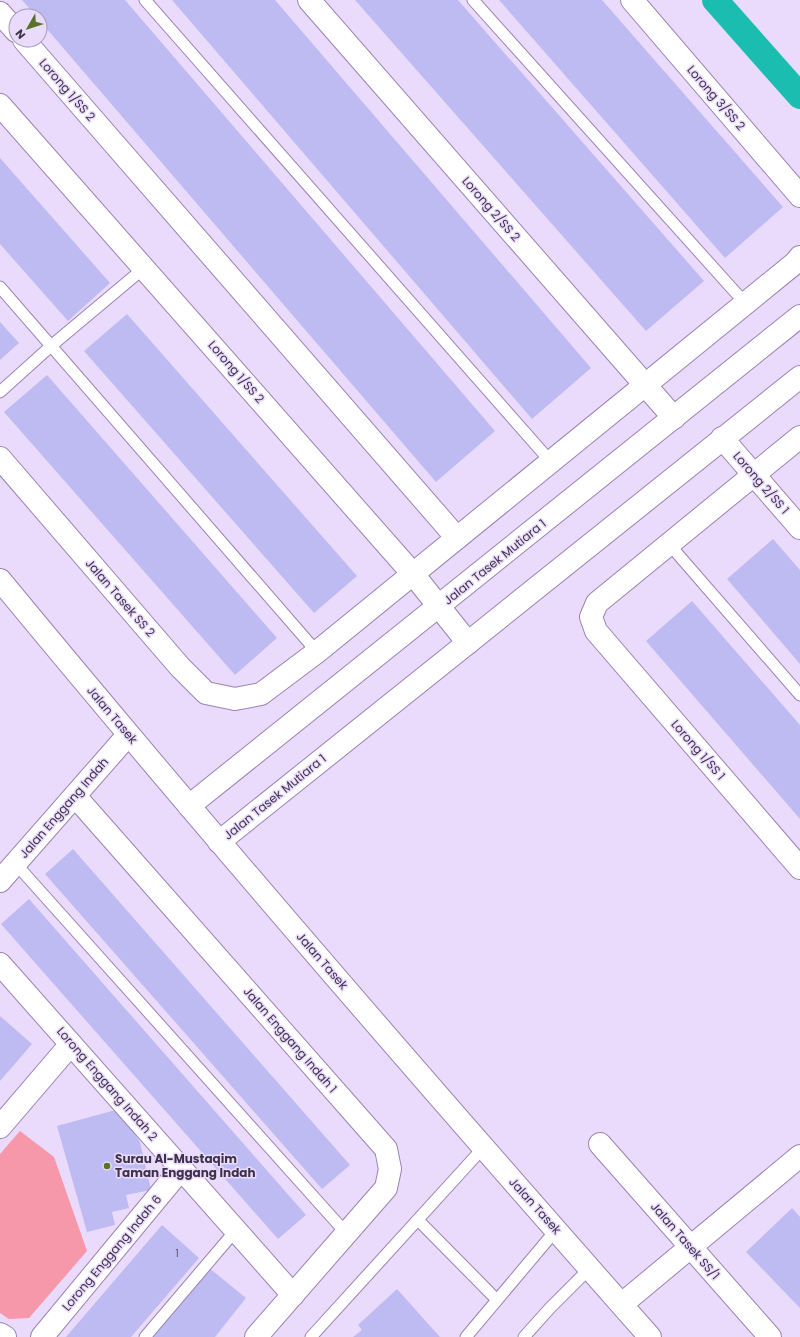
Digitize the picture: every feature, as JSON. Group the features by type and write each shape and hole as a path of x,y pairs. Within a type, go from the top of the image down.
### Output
{"street":[{"name":"Lorong 2/SS 2","path":"309,0 674,418"},
{"name":"Lorong 3/SS 2","path":"632,0 800,196"},
{"path":"0,13 8,22"},
{"name":"Lorong 1/SS 2","path":"31,48 457,538"},
{"name":"Lorong 1/SS 2","path":"0,105 413,574 468,643"},
{"path":"317,652 795,263 800,257"},
{"name":"Jalan Tasek Mutiara 1","path":"189,806 800,316"},
{"name":"Jalan Tasek Mutiara 1","path":"219,842 800,377"},
{"path":"670,544 800,437"},
{"name":"Lorong 2/SS 1","path":"722,438 800,528"},
{"name":"Jalan Tasek SS 2","path":"0,458 180,667 206,693 235,700 261,694 317,652"},
{"name":"Lorong 1/SS 1","path":"670,544 597,604 590,617 596,631 800,868"},
{"name":"Jalan Tasek","path":"0,580 219,842 483,1148 650,1337"},
{"name":"Jalan Enggang Indah","path":"0,881 128,735"},
{"name":"Jalan Enggang Indah 1","path":"75,796 386,1149 390,1169 386,1188 256,1337"},
{"name":"Lorong Enggang Indah 2","path":"0,964 293,1295"},
{"path":"0,1127 71,1044"},
{"name":"Jalan Tasek SS/1","path":"600,1144 770,1337"},
{"path":"622,1304 800,1156"},
{"name":"Lorong Enggang Indah 6","path":"42,1337 182,1169"},
{"path":"0,1334 5,1337"}],"lane":[{"path":"145,0 551,462"},
{"path":"474,0 745,303"},
{"path":"0,392 51,346 144,268"},
{"path":"0,287 317,652"},
{"path":"670,544 800,696"},
{"path":"15,864 346,1233"},
{"path":"311,1337 483,1148"},
{"path":"418,1220 497,1300"},
{"path":"145,1337 236,1230"},
{"path":"466,1337 556,1230"},
{"path":"524,1337 550,1308 590,1268"}],"shaded area":[{"path":"20,1131 54,1157 87,1251 29,1318 9,1319 0,1313 0,1154"}],"building":[{"path":"22,0 125,0 495,431 436,482 48,30 48,8 29,8"},
{"path":"172,0 275,0 591,368 532,419"},
{"path":"355,0 458,0 704,281 646,331"},
{"path":"499,0 602,0 783,207 725,258"},
{"path":"0,158 110,283 68,321 0,244"},
{"path":"127,314 357,576 314,613 84,351"},
{"path":"0,322 19,343 0,360"},
{"path":"47,375 277,638 235,675 4,412"},
{"path":"773,539 800,570 800,664 727,579"},
{"path":"692,601 800,725 800,819 646,641"},
{"path":"73,849 350,1165 322,1189 45,874"},
{"path":"29,899 306,1215 278,1239 1,924"},
{"path":"0,1016 32,1044 0,1081"},
{"name":"Surau Al-Mustaqim Taman Enggang Indah","path":"119,1109 140,1142 151,1190 126,1195 129,1208 112,1212 115,1225 87,1232 57,1126"},
{"path":"792,1208 800,1217 800,1308 746,1252"},
{"path":"162,1225 199,1258 131,1337 66,1337"},
{"path":"208,1267 246,1298 215,1337 152,1337"},
{"path":"397,1289 440,1337 353,1337 362,1330 358,1325"}],"waterway":[{"path":"715,0 800,96"}],"place":[{"name":"Surau Al-Mustaqim Taman Enggang Indah","path":"107,1166"}]}
